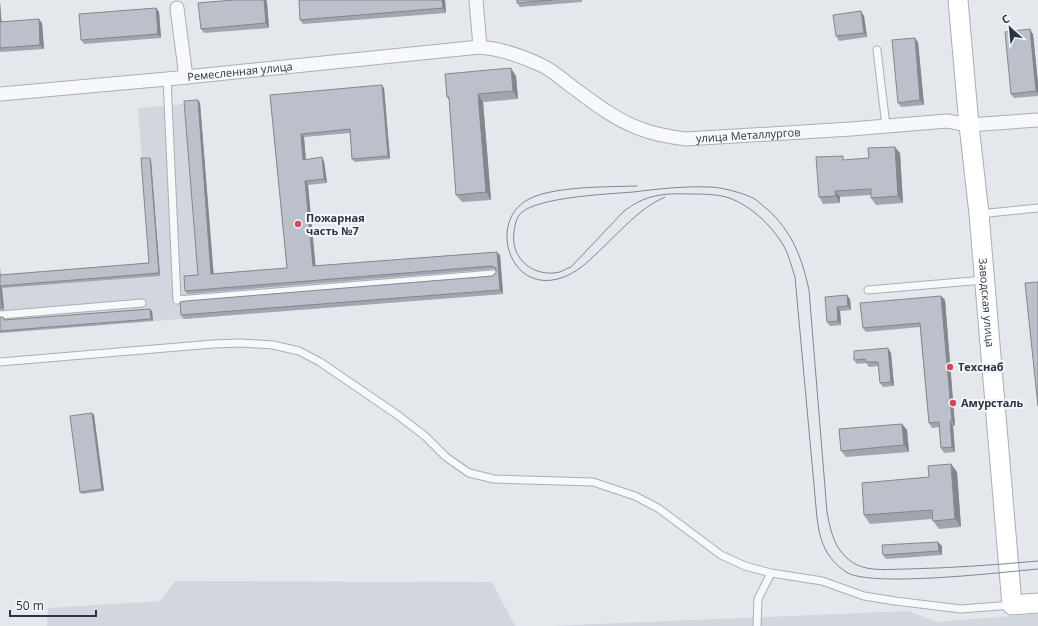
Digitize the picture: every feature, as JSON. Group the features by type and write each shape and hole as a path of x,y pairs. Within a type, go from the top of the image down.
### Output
{"street":[{"path":"476,0 480,47"},
{"name":"Заводская улица","path":"958,0 969,125 979,214 1012,605"},
{"path":"177,8 186,78"},
{"name":"Ремесленная улица","path":"0,94 186,78 480,47"},
{"name":"улица Металлургов","path":"480,47 498,49 541,65 559,76 598,106 640,129 661,136 686,138 947,121 969,125 1038,120"},
{"path":"1012,605 1038,602"}],"lane":[{"path":"877,50 886,126"},
{"path":"168,79 177,300 494,274"},
{"path":"979,214 1038,208"},
{"path":"868,290 984,280"},
{"path":"0,315 142,303"},
{"path":"0,362 213,344 241,343 273,345 299,351 320,362 399,416 426,437 446,457 469,473 494,479 593,482 634,496 658,508 721,555 745,566 771,573 822,581 864,596 961,609 1012,605"},
{"path":"757,626 758,599 771,573"}],"shaded area":[{"path":"200,103 214,278 500,255 503,294 0,333 0,268 1,277 150,265 138,108"},
{"path":"175,581 492,582 515,626 47,626 48,608 160,601"},
{"path":"908,611 936,622 1038,614 1038,626 551,626"}],"building":[{"path":"233,0 264,0 266,23 201,29 198,3"},
{"path":"299,0 442,0 443,8 300,20"},
{"path":"517,0 553,0 517,3"},
{"path":"156,8 158,34 81,40 79,14"},
{"path":"861,11 864,33 836,36 833,15"},
{"path":"39,19 40,45 0,48 0,22"},
{"path":"1030,29 1036,91 1011,94 1005,32"},
{"path":"915,38 920,100 898,103 892,40"},
{"path":"511,68 513,91 478,94 486,192 456,195 449,97 447,97 445,74"},
{"path":"382,85 388,156 352,159 350,129 301,134 303,160 322,157 324,179 305,181 313,266 497,252 500,290 181,315 180,302 186,301 492,276 496,273 496,268 491,266 185,291 184,276 198,275 184,101 198,100 211,274 287,268 270,95"},
{"path":"895,147 898,196 871,198 871,189 835,191 836,196 819,197 816,157 843,156 843,160 869,158 868,148"},
{"path":"141,158 150,158 159,273 0,286 0,275 149,263"},
{"path":"1038,282 1038,406 1025,283"},
{"path":"0,286 2,307 0,308"},
{"path":"847,295 848,306 837,307 838,321 827,322 825,297"},
{"path":"941,296 952,421 950,421 952,447 941,448 939,422 929,423 920,323 863,328 860,303"},
{"path":"150,309 151,319 0,331 0,317 3,317 4,320"},
{"path":"888,348 891,382 880,383 878,362 866,362 865,359 854,360 854,351"},
{"path":"92,413 102,489 80,492 70,416"},
{"path":"902,424 904,445 841,451 839,429"},
{"path":"951,464 955,519 933,521 932,510 864,515 862,483 929,477 928,466"},
{"path":"938,542 939,551 883,555 882,545"}],"tram line":[{"path":"637,186 567,189 529,199 516,209 509,223 507,238 510,253 517,266 528,276 543,280 566,276 585,264 638,214 665,197"},
{"path":"1038,561 923,569 881,570 861,567 855,564 838,548 832,535 827,512 809,290 803,267 795,246 776,217 755,199 739,193 714,187 680,187 574,197 542,203 519,215 514,232 514,242 520,258 533,269 550,273 560,272 571,267 623,212 631,206 654,196 671,194 713,195 726,197 749,208 763,220 783,244 795,277 817,518 822,542 833,561 846,572 860,577 881,579 938,578 1038,569"}],"place":[{"name":"Пожарная часть №7","path":"298,224"},
{"name":"Техснаб","path":"950,367"},
{"name":"Амурсталь","path":"953,403"}]}
